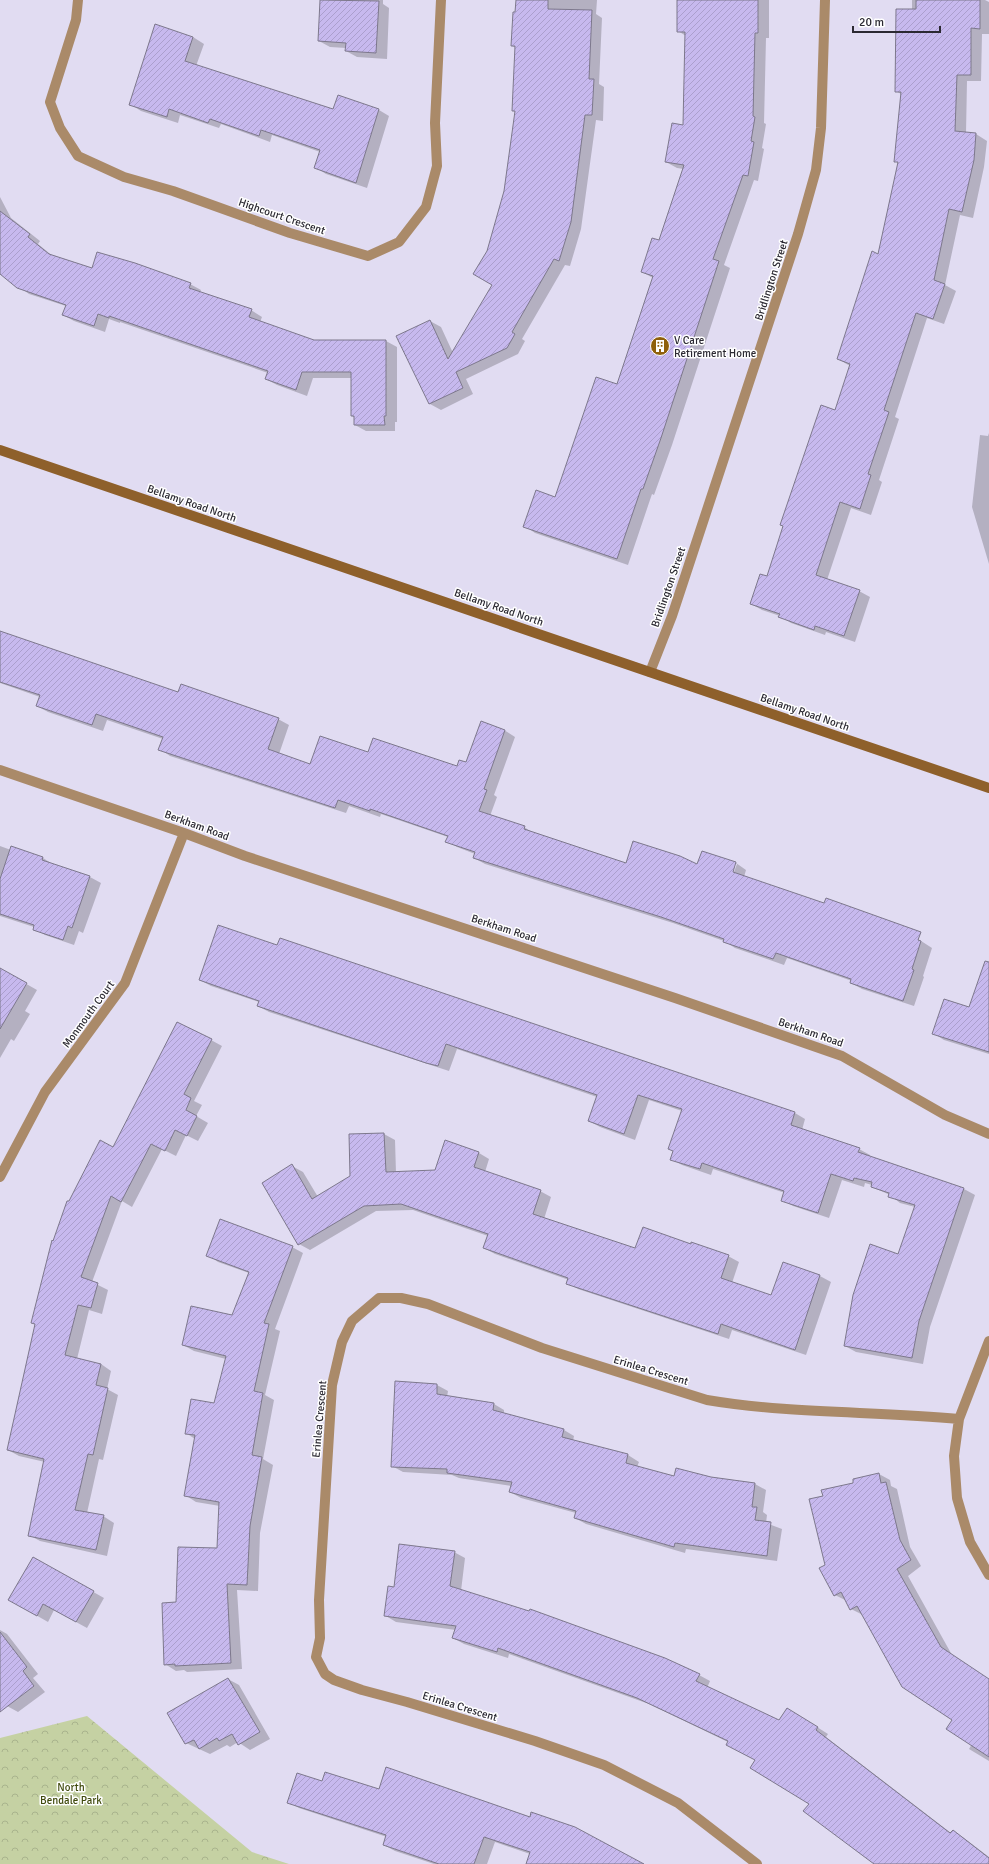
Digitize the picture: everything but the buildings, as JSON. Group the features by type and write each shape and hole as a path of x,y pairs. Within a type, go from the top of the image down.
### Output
{"street":[{"name":"Highcourt Crescent","path":"78,0 76,20 50,102 60,128 78,156 124,177 173,190 290,233 368,256 399,242 426,207 437,166 435,123 441,0"},
{"name":"Bridlington Street","path":"650,672 672,616 794,249 816,170 821,128 825,0"},
{"name":"Bellamy Road North","path":"0,450 989,788"},
{"name":"Berkham Road","path":"0,770 184,832 245,856 675,998 842,1056 945,1114 989,1134"},
{"name":"Monmouth Court","path":"0,1177 45,1092 125,983 184,832"},
{"name":"Erinlea Crescent","path":"758,1864 678,1803 604,1765 574,1754 430,1709 362,1690 334,1680 325,1674 316,1657 320,1638 319,1600 332,1385 342,1342 352,1322 379,1298 401,1298 428,1304 542,1348 707,1400 774,1408 959,1419"},
{"path":"989,1341 959,1419 954,1456 956,1498 970,1542 989,1575"}],"green space":[{"name":"North Bendale Park","path":"87,1716 252,1852 289,1864 0,1864 0,1738"}],"place":[{"name":"V Care Retirement Home","path":"660,346"}]}
